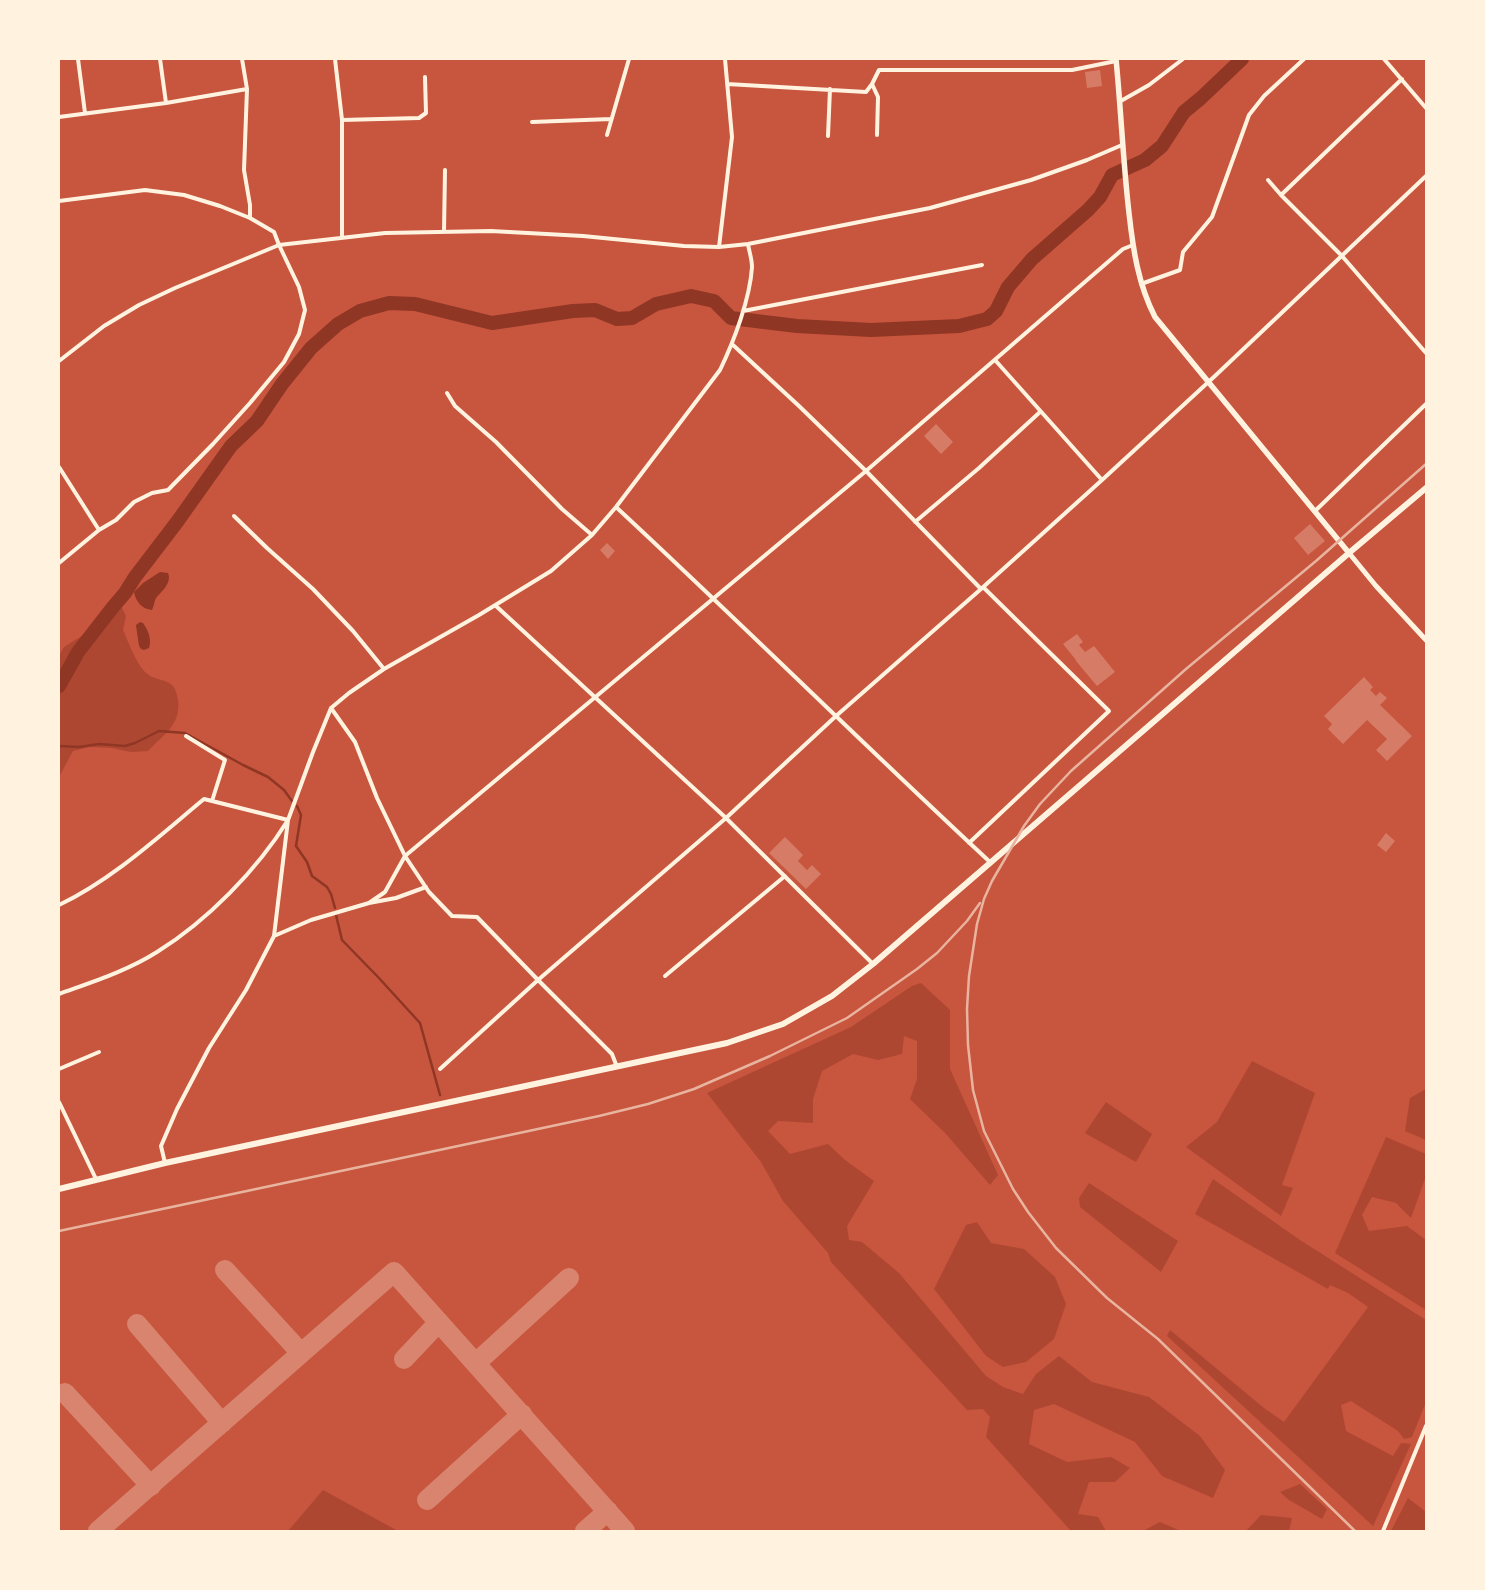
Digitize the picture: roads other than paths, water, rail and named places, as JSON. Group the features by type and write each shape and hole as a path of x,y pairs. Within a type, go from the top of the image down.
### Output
{"main road":[{"path":"1116,60 1123,159 1133,245 1141,284 1155,317 1349,552"},
{"path":"59,1189 164,1163 727,1043 783,1024 832,996 873,964 1349,552 1426,488"}],"street":[{"path":"78,59 86,113"},
{"path":"160,59 166,103"},
{"path":"242,59 247,89 244,170 250,205 250,218"},
{"path":"335,59 342,120 342,237"},
{"path":"607,135 629,59"},
{"path":"719,247 732,137 725,59"},
{"path":"1119,102 1149,85 1184,59"},
{"path":"1141,284 1180,270 1183,252 1212,217 1249,115 1264,96 1304,59"},
{"path":"1384,59 1426,108"},
{"path":"727,84 866,92 879,70 1072,70 1116,60"},
{"path":"342,120 419,118 426,113 425,77"},
{"path":"1280,195 1402,79"},
{"path":"872,84 878,97 877,136"},
{"path":"59,117 166,103 247,89"},
{"path":"828,136 830,89"},
{"path":"532,122 611,119"},
{"path":"59,362 104,326 139,305 279,245 384,233 491,231 584,236 684,246 719,247 748,244 930,208 1031,180 1122,146"},
{"path":"444,232 445,170"},
{"path":"440,1069 538,980 726,818 836,716 1102,480 1209,382 1426,176"},
{"path":"1268,180 1280,195 1342,256 1426,353"},
{"path":"59,201 145,190 184,195 250,218 274,232 299,287 305,310 299,334 284,362 244,410 168,490 152,493 134,502 116,520 99,530 59,563"},
{"path":"59,994 120,972 157,952 198,923 240,883 273,844 288,820 331,708 384,669 496,606 551,571 592,535 616,507 720,370 733,345 743,311 752,266 748,244"},
{"path":"369,903 385,892 405,856 866,471 1123,249 1133,245"},
{"path":"743,311 982,265"},
{"path":"733,345 866,471 915,522 1109,711 969,843"},
{"path":"995,360 1102,480"},
{"path":"447,393 455,406 496,442 562,509 592,535"},
{"path":"1315,511 1426,404"},
{"path":"915,522 979,468 1040,412"},
{"path":"59,467 99,530"},
{"path":"616,507 990,862"},
{"path":"234,516 266,548 313,589 353,631 384,669"},
{"path":"1349,552 1376,586 1426,640"},
{"path":"496,606 726,818 873,964"},
{"path":"331,708 355,742 377,798 405,856 426,887 452,916 477,917 612,1054 617,1067"},
{"path":"186,736 225,760 212,801"},
{"path":"59,905 80,895 114,872 204,799 288,820"},
{"path":"164,1163 161,1146 177,1108 209,1048 246,990 274,936 288,820"},
{"path":"665,976 785,876"},
{"path":"274,936 311,920 369,903 396,898 426,887"},
{"path":"59,1070 100,1052"},
{"path":"59,1102 96,1179"},
{"path":"1384,1531 1426,1426"}],"waterway":[{"path":"59,686 78,652 125,593 231,446 257,421 282,384 311,348 338,324 360,311 389,303 415,304 492,323 573,311 595,310 617,319 632,318 656,304 691,296 714,301 731,318 797,326 871,330 959,326 987,319 996,311 1008,287 1032,259 1088,210 1100,197 1112,175 1145,160 1162,146 1184,112 1242,59"},
{"path":"59,746 79,747 99,744 125,746 159,731 185,733 268,777 284,790 292,801"},
{"path":"297,806 301,815 296,846 307,862 312,876 327,887 335,908"},
{"path":"336,915 342,940 420,1023 440,1095"}],"railway":[{"path":"1355,1531 1158,1339 1107,1298 1056,1248 1028,1212 1013,1189 984,1131 973,1090 968,1045 967,1009 969,976 977,924 984,899 992,881 1024,826 1040,804 1071,771 1186,669 1316,561 1426,464"},
{"path":"59,1231 599,1116 648,1104 694,1089 770,1056 847,1018 937,953 967,921 980,903"}]}
